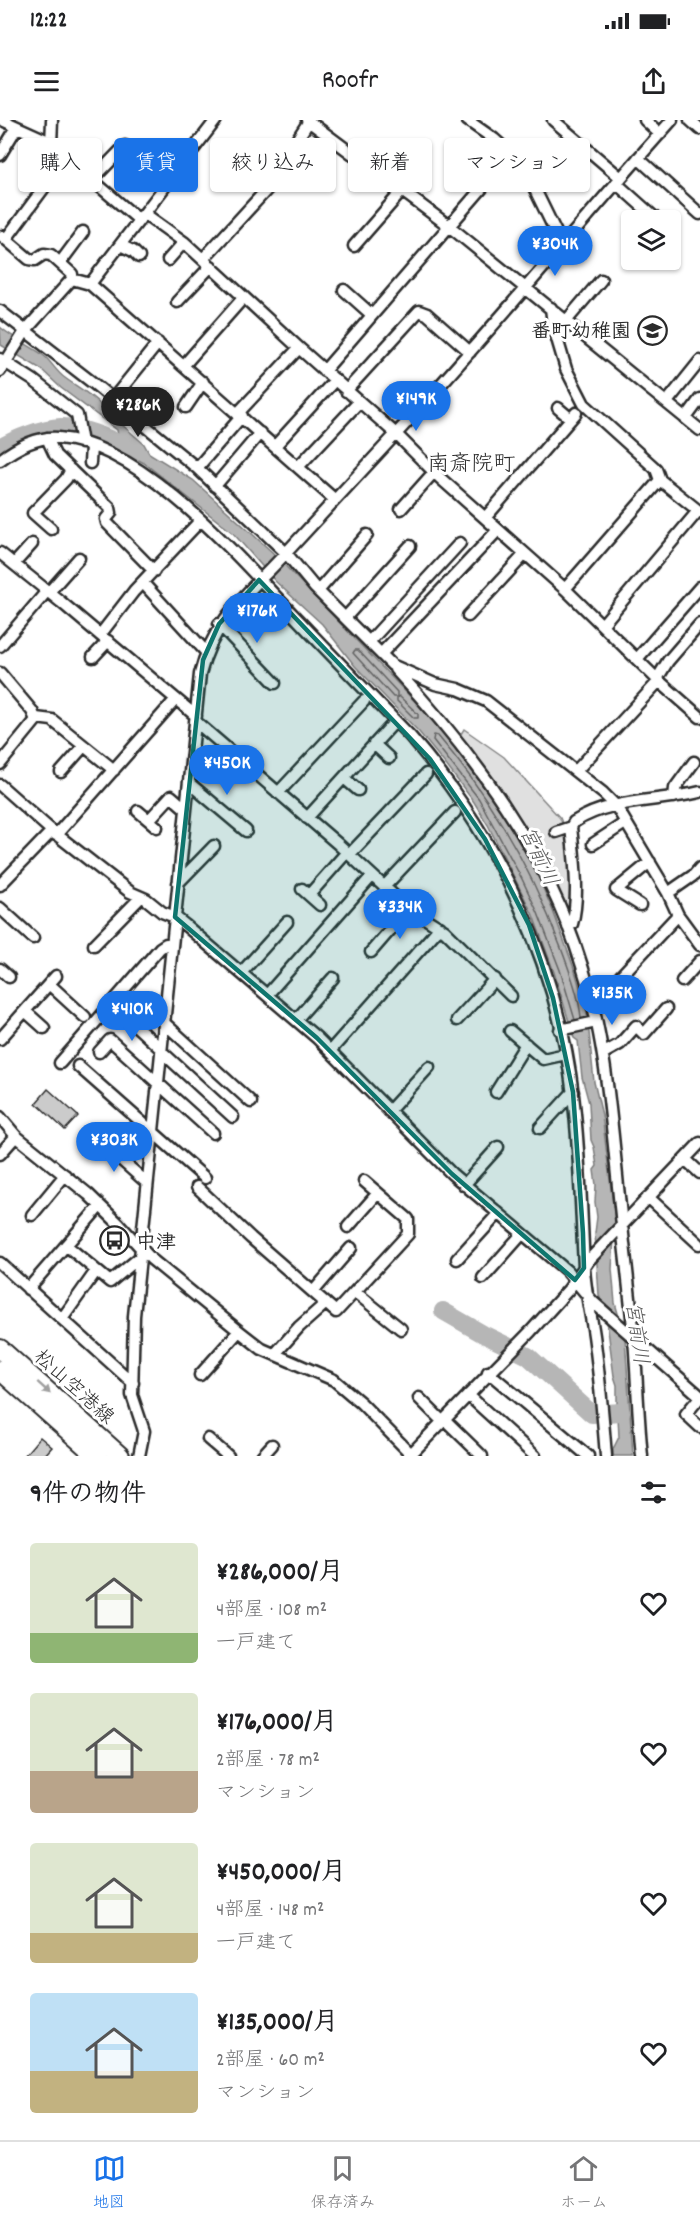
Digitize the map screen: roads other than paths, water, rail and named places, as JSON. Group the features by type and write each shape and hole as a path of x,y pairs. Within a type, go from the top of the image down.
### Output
{"main road":[{"name":"松山空港線","path":"0,1349 120,1456"},
{"name":"松山空港線","path":"0,1370 97,1456"}],"street":[{"path":"2,120 42,138"},
{"path":"51,138 52,120"},
{"path":"90,284 216,120"},
{"path":"467,120 523,165 563,247"},
{"path":"553,120 647,210"},
{"path":"645,120 660,134"},
{"path":"140,1456 144,1431 132,1395 134,1316 200,674 206,652 219,624 470,352 672,120"},
{"path":"690,120 700,129"},
{"path":"298,138 308,121 348,150"},
{"path":"0,155 17,127"},
{"path":"102,170 114,158"},
{"path":"638,158 700,214"},
{"path":"102,187 141,217 184,242 207,262 324,371 396,434 434,472 565,589 658,680 699,714"},
{"path":"39,192 4,237 29,259 34,260 48,254 72,274 72,279 25,332 3,363 33,380 77,415 90,463"},
{"path":"177,302 264,192"},
{"path":"354,246 400,192"},
{"path":"405,192 567,320 700,430"},
{"path":"324,371 479,192"},
{"path":"60,263 83,232"},
{"path":"168,260 184,242"},
{"path":"120,245 140,257"},
{"path":"72,279 90,284 334,499"},
{"path":"567,320 601,280"},
{"path":"344,290 372,315"},
{"path":"184,365 244,297"},
{"path":"551,308 553,325 566,369 584,404 656,469 660,480 699,512 602,625"},
{"path":"0,311 197,468 285,554 440,716 479,768 539,863 568,927 582,966 594,1022 604,1053 642,1456"},
{"path":"346,390 419,311 427,314 470,352"},
{"path":"113,399 158,344"},
{"path":"197,468 299,348"},
{"path":"667,402 700,361"},
{"path":"276,446 335,380"},
{"path":"186,407 203,382"},
{"path":"686,418 700,399"},
{"path":"298,467 359,402"},
{"path":"485,518 574,416 558,408"},
{"path":"215,486 260,433"},
{"path":"47,438 51,451 110,508 111,513 106,519 107,523 154,571"},
{"path":"0,460 30,443 47,438 67,439 85,442 111,453 144,472 200,520 261,579 297,626 410,736 485,839 529,925 562,1029 573,1092 586,1264 606,1456"},
{"path":"44,527 33,513 46,497 59,487 71,470"},
{"path":"401,509 434,472"},
{"path":"565,589 660,480"},
{"path":"93,657 143,583 200,520"},
{"path":"381,654 498,530"},
{"path":"318,591 367,535"},
{"path":"14,564 32,543"},
{"path":"369,642 460,543"},
{"path":"345,618 410,546"},
{"path":"0,554 48,591 176,699 408,908 440,927 511,996"},
{"path":"468,616 525,554"},
{"path":"0,646 80,558"},
{"path":"143,583 206,652"},
{"path":"637,660 700,586"},
{"path":"219,624 274,683"},
{"path":"576,771 658,680 668,661 700,624"},
{"path":"392,665 435,684 458,689 486,701 603,793 616,807 668,893 678,915 700,945"},
{"path":"0,673 36,718 52,720 114,770"},
{"path":"0,885 114,770 176,699"},
{"path":"278,793 316,760 358,714 364,701"},
{"path":"0,764 35,723 36,718"},
{"path":"307,818 390,727"},
{"path":"374,744 389,758"},
{"path":"61,772 84,746"},
{"path":"678,797 675,788 694,762"},
{"path":"320,905 306,892 348,854 380,814 419,777"},
{"path":"344,778 358,790"},
{"path":"189,783 246,831"},
{"path":"0,786 54,833 140,898 146,899 168,915 175,917 330,1051 413,1137 464,1185 567,1271 590,1298 700,1396 686,1414 700,1427"},
{"path":"568,927 572,924 574,911 575,869 572,825 579,819 616,807 700,792"},
{"path":"138,811 153,824 171,796 186,809"},
{"path":"678,797 700,803"},
{"path":"384,887 455,812"},
{"path":"593,844 625,823"},
{"path":"556,832 571,828"},
{"path":"178,883 212,852"},
{"path":"640,905 616,890 650,862"},
{"path":"668,893 694,875 700,868"},
{"path":"267,995 372,876"},
{"path":"94,945 140,898"},
{"path":"0,908 33,938"},
{"path":"371,952 408,908"},
{"path":"632,996 616,981 678,915"},
{"path":"242,974 287,922"},
{"path":"330,1051 440,927"},
{"path":"60,1063 160,948 166,944 172,944"},
{"path":"682,981 700,961"},
{"path":"0,969 9,977"},
{"path":"296,1020 333,978"},
{"path":"457,1020 495,979"},
{"path":"0,1039 52,980 79,1016"},
{"path":"149,1009 251,1102"},
{"path":"604,1053 620,1044 636,1026 644,1034 666,1009"},
{"path":"25,1011 44,1028"},
{"path":"122,1013 161,1050 213,1106 233,1117"},
{"path":"562,1029 594,1022"},
{"path":"510,1031 543,1059 566,1054"},
{"path":"99,1052 110,1040 213,1133"},
{"path":"496,1092 509,1082 526,1044"},
{"path":"78,1066 104,1095 152,1132 251,1238 336,1312 408,1234 408,1219 364,1181"},
{"path":"389,1111 429,1067"},
{"path":"540,1128 573,1092"},
{"path":"0,1117 16,1136 66,1175 100,1206 157,1264 262,1348 334,1380 342,1386 410,1455 520,1341 575,1280 586,1264 700,1143"},
{"path":"0,1154 16,1136"},
{"path":"101,1142 147,1184"},
{"path":"464,1185 498,1147"},
{"path":"685,1159 700,1173"},
{"path":"32,1215 66,1175"},
{"path":"348,1227 378,1192"},
{"path":"648,1197 699,1244"},
{"path":"28,1289 100,1206"},
{"path":"457,1259 498,1214"},
{"path":"483,1278 522,1234"},
{"path":"66,1245 110,1282 139,1258"},
{"path":"313,1292 351,1248"},
{"path":"0,1263 133,1383"},
{"path":"62,1319 96,1271"},
{"path":"355,1292 401,1329"},
{"path":"275,1354 299,1327 326,1303"},
{"path":"200,1375 239,1331"},
{"path":"489,1372 580,1453"},
{"path":"468,1395 536,1456"},
{"path":"419,1398 482,1456"},
{"path":"208,1439 228,1456"},
{"path":"262,1456 272,1445"}],"water":[{"name":"宮前川","path":"0,327 43,355 62,376 96,400 144,444 149,453 193,480 272,552 455,746 497,804 535,870 575,971 587,1012 594,1082 602,1115 615,1221 612,1269 615,1303 625,1338 633,1456 613,1456 613,1449 619,1437 618,1417 609,1418 609,1410 617,1406 617,1385 607,1322 599,1295 594,1170 597,1166 591,1140 589,1103 582,1077 578,1041 574,1038 554,972 533,915 488,825 474,802 419,732 355,666 322,624 275,581 233,533 144,463 111,445 118,435 117,430 61,388 41,369 1,345"}],"waterway":[{"name":"宮前川","path":"0,448 29,434 46,429 70,427 90,432 136,451"},
{"name":"宮前川","path":"443,1311 528,1356 592,1414 621,1412"}],"place":[{"name":"番町幼稚園","path":"652,330"},
{"name":"中津","path":"115,1241"}],"district":[{"name":"南斎院町","path":"471,462"}]}
